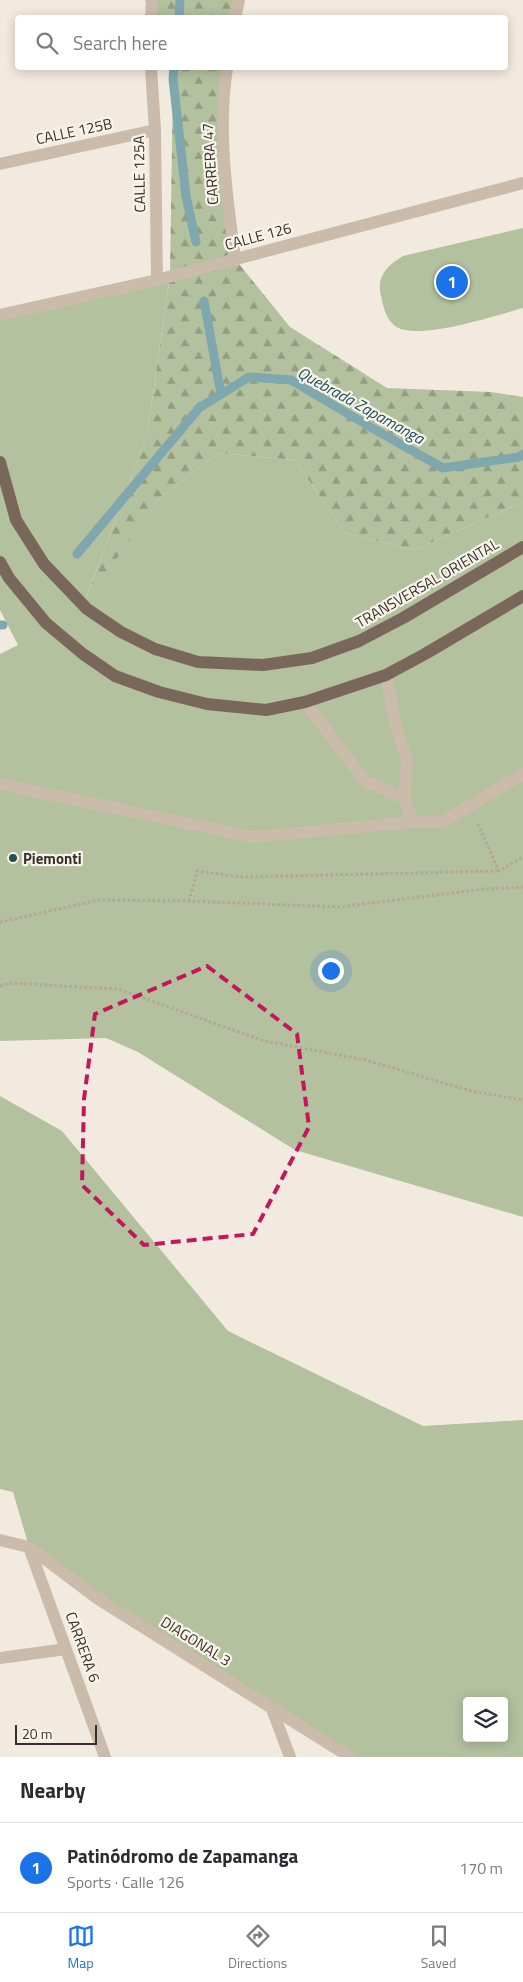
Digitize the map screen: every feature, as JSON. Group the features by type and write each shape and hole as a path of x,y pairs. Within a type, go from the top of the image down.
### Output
{"main road":[{"name":"TRANSVERSAL ORIENTAL","path":"0,462 16,520 44,564 87,609 121,632 155,649 198,662 263,666 312,658 359,641 403,618 523,547"},
{"path":"0,562 10,578 46,623 115,676 160,692 207,704 266,710 305,702 386,675 523,596"}],"street":[{"path":"152,0 152,15"},
{"path":"236,15 239,0"},
{"name":"CALLE 125A","path":"151,70 157,280"},
{"name":"CARRERA 47","path":"227,70 222,97 226,184 235,259"},
{"name":"CALLE 125B","path":"0,164 154,130"},
{"name":"CALLE 126","path":"0,315 157,280 523,183"},
{"path":"386,675 395,722 407,762 404,798 413,822"},
{"path":"305,702 366,781 404,798"},
{"path":"0,784 253,837 413,822 442,822 523,774"},
{"path":"0,1540 29,1547"},
{"name":"CARRERA 6","path":"29,1547 105,1757"},
{"name":"DIAGONAL 3","path":"29,1547 98,1598 350,1757"},
{"path":"0,1658 66,1649"},
{"path":"272,1709 290,1757"}],"path":[{"path":"470,805 498,871"},
{"path":"189,900 197,871 240,877 498,871 523,857"},
{"path":"0,922 99,900 189,900 339,907 484,889 523,887"},
{"path":"0,986 10,983 118,989 264,1041 366,1060 471,1091 523,1100"}],"highlighted area":[{"path":"207,966 297,1034 309,1127 253,1234 144,1245 82,1185 84,1099 95,1014"}],"green space":[{"path":"145,0 239,0 236,15 150,15"},
{"path":"170,70 227,70 222,97 235,259 290,327 387,388 491,392 523,397 523,502 414,550 345,533 295,460 218,453 159,499 83,606 147,436 170,276 173,79"},
{"path":"523,228 523,308 457,326 420,331 406,330 395,326 389,320 383,304 380,283 384,272 398,259 403,256"},
{"path":"170,276 147,436 84,603 159,499 218,453 295,460 345,533 414,550 523,502 523,1217 295,1150 138,1052 106,1038 0,1041 0,654 18,645 0,610 0,315"},
{"path":"0,1096 62,1131 228,1331 423,1426 523,1420 523,1757 350,1757 29,1547 13,1492 0,1489"}],"waterway":[{"path":"179,15 180,0"},
{"path":"174,70 173,79 186,196 196,242"},
{"path":"204,301 221,394"},
{"name":"Quebrada Zapamanga","path":"77,554 199,408 249,377 291,380 443,468 519,457 523,454"}],"place":[{"name":"Patinódromo de Zapamanga","path":"452,282"},
{"name":"Piemonti","path":"13,858"}]}
